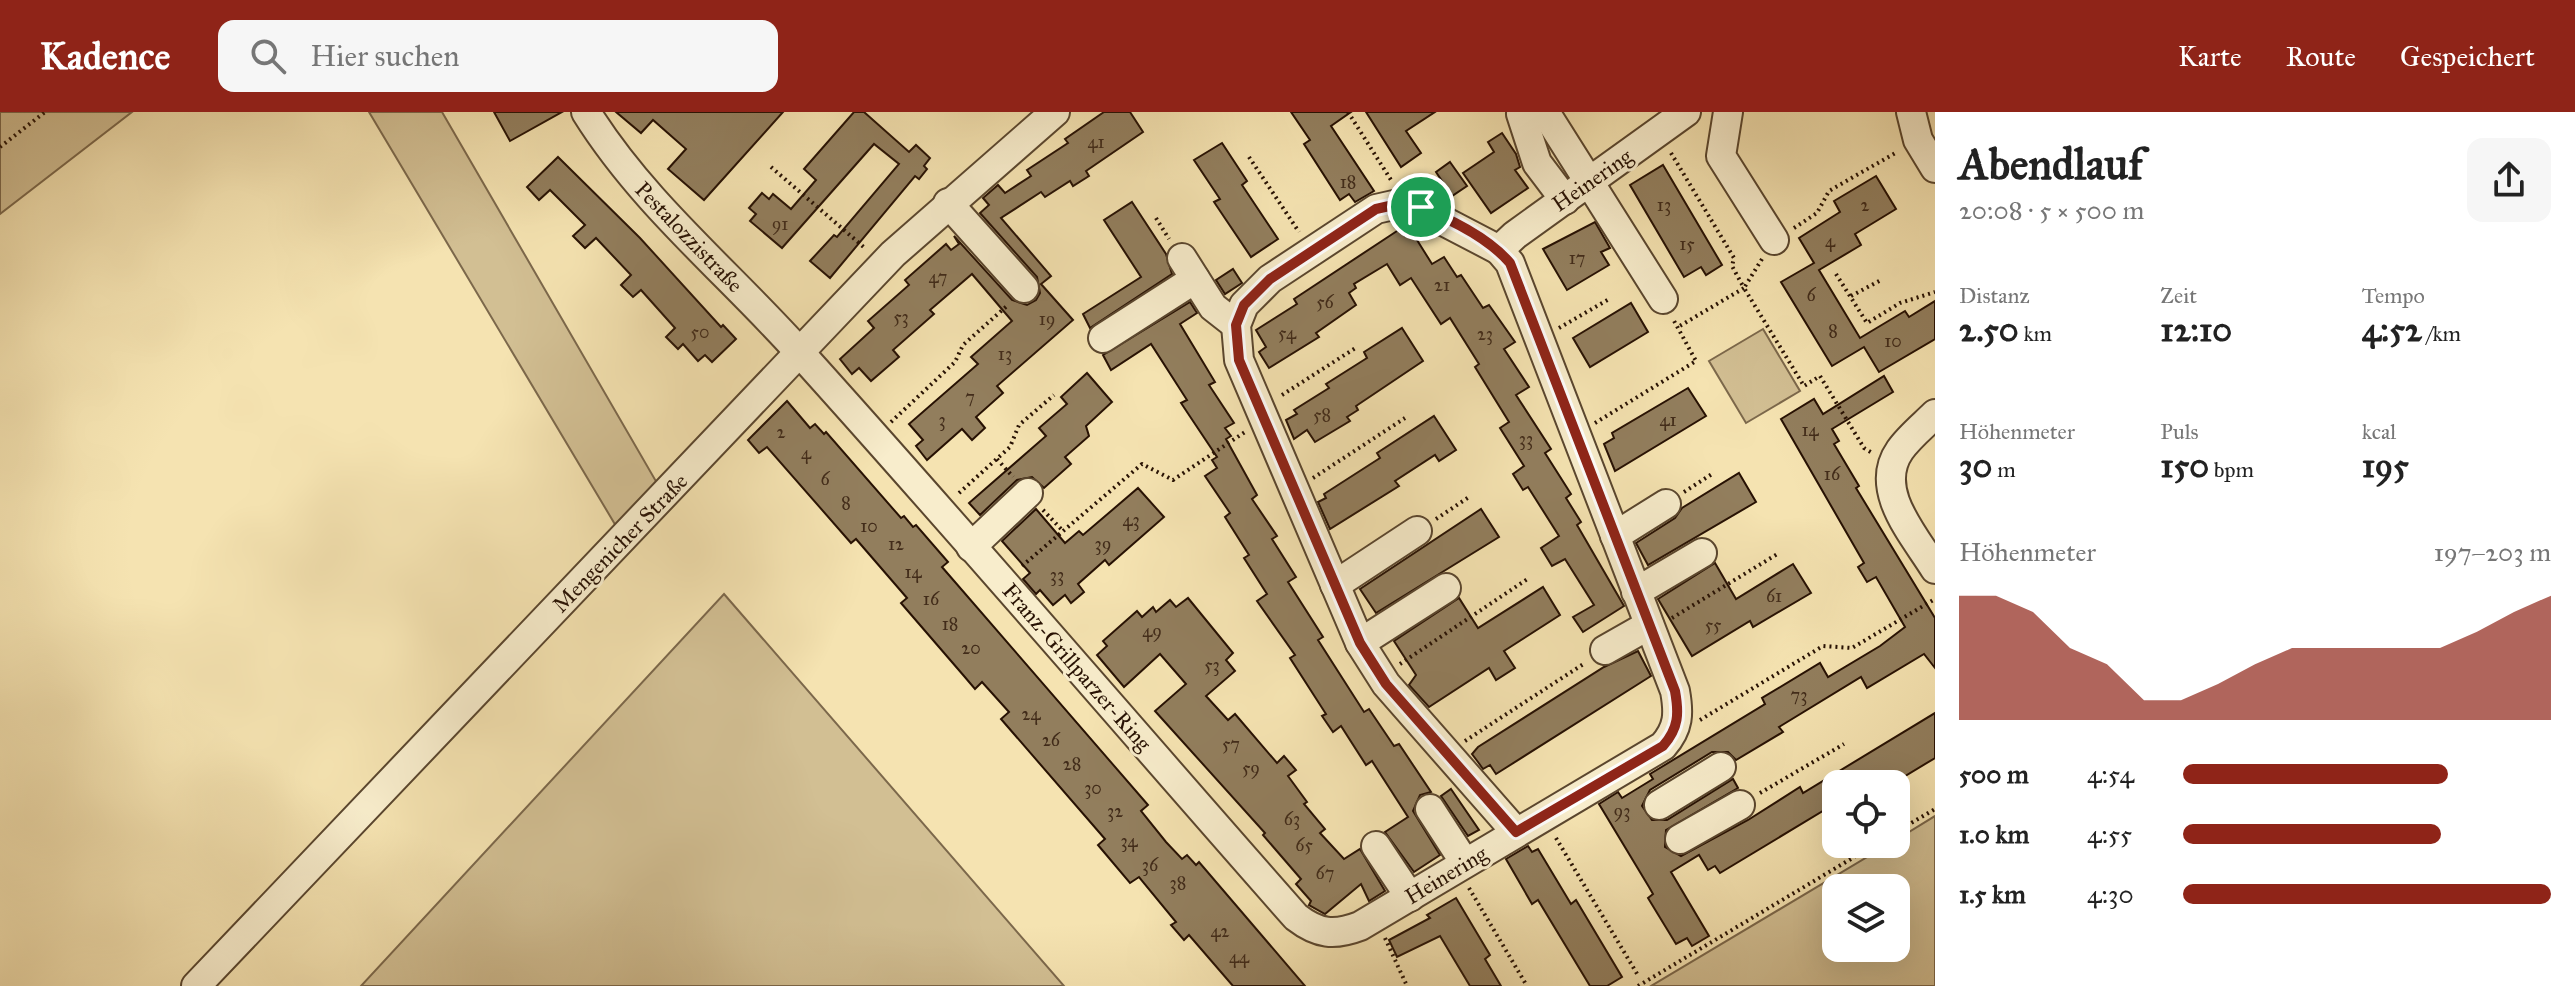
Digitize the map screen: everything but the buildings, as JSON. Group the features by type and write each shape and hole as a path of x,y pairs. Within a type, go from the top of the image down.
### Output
{"street":[{"name":"Mengenicher Straße","path":"196,986 883,264 948,203 1055,112"},
{"name":"Heinering","path":"1499,250 1515,235 1686,112"},
{"path":"1728,112 1721,156 1774,240"},
{"path":"1911,112 1918,140 1935,168"},
{"name":"Pestalozzistraße","path":"588,113 625,170 664,214 800,352"},
{"path":"1533,113 1591,181 1668,308"},
{"path":"1533,113 1537,163 1565,200"},
{"path":"1516,832 1381,677 1360,643 1239,360 1236,325 1244,305 1270,279 1376,209 1407,202 1421,207 1499,250 1510,263 1675,691 1679,711 1670,738"},
{"path":"948,203 1024,288"},
{"path":"1103,338 1189,269 1213,307 1236,325"},
{"name":"Franz-Grillparzer-Ring","path":"800,352 1296,917 1310,928 1335,934 1375,918"},
{"path":"1935,414 1899,451 1890,484 1894,502 1935,569"},
{"path":"971,547 1028,493"},
{"path":"1615,536 1666,504"},
{"path":"1335,585 1417,531"},
{"path":"1636,592 1702,553"},
{"path":"1360,643 1446,588"},
{"path":"1605,650 1650,628"},
{"name":"Heinering","path":"1375,918 1663,746 1670,738"},
{"path":"1659,805 1721,767"},
{"path":"1680,839 1740,805"},
{"path":"1430,809 1461,866"},
{"path":"1376,846 1410,897"}],"path":[{"path":"0,147 45,112"},
{"path":"1348,112 1391,179 1392,203"},
{"path":"1659,133 1734,258 1732,266 1744,288 1804,386 1820,376 1864,448 1893,465"},
{"path":"1678,327 1744,288 1774,240 1817,213 1829,191 1918,140"},
{"path":"1249,157 1312,252"},
{"path":"771,167 883,264"},
{"path":"1836,274 1867,323 1900,303 1935,292"},
{"path":"1851,297 1881,280"},
{"path":"875,437 955,362 963,345 1024,288"},
{"path":"1537,334 1561,327 1609,299"},
{"path":"1576,435 1696,361 1668,308"},
{"path":"1002,583 1142,464 1173,480 1357,347"},
{"path":"940,511 1010,447 1019,425 1054,395"},
{"path":"1293,490 1405,418"},
{"path":"1666,504 1712,474"},
{"path":"1417,531 1469,497"},
{"path":"1650,628 1779,553"},
{"path":"1381,677 1529,578"},
{"path":"1670,738 1823,646 1852,648 1935,599"},
{"path":"1446,753 1605,650"},
{"path":"1740,805 1844,744"},
{"path":"1910,824 1935,809"},
{"path":"1543,817 1639,977"},
{"path":"1638,986 1853,858"},
{"path":"1461,866 1527,986"},
{"path":"1375,918 1407,986"}],"shaded area":[{"path":"0,112 132,112 0,214"},
{"path":"369,112 442,112 657,483 616,526"},
{"path":"1763,329 1800,391 1746,423 1709,361"},
{"path":"724,594 1064,986 361,986"},
{"path":"1935,816 1935,986 1651,986 1822,884 1822,962 1910,962 1910,874 1839,874 1866,858 1910,858 1910,831"}],"route":[{"path":"1407,202 1421,207 1499,250 1510,263 1675,691 1679,711 1676,726 1663,746 1516,832 1386,684 1360,643 1239,360 1236,325 1244,305 1270,279 1376,209 1407,202"}]}
